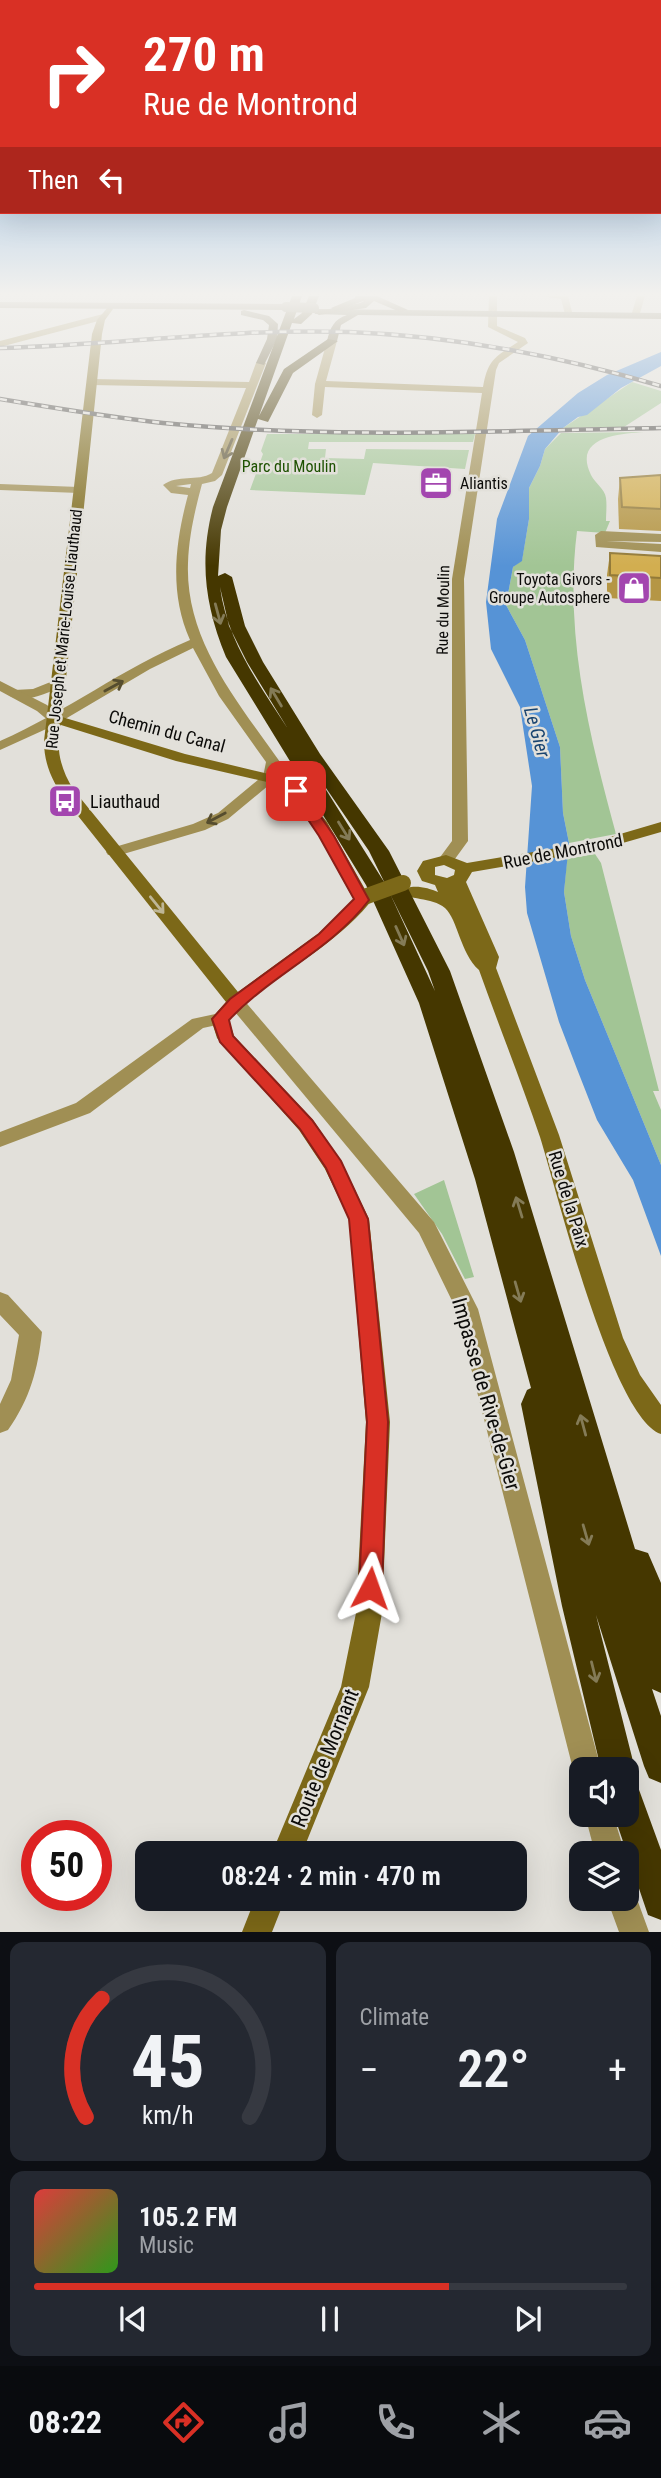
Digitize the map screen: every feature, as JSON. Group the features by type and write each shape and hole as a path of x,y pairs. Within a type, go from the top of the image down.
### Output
{"highway":[{"path":"256,407 254,400 257,386"},
{"path":"265,386 214,530 211,575 220,624 234,657 257,696 376,885 430,1003 476,1143 590,1549 661,1766"},
{"path":"274,386 230,508 223,554 226,591 237,626 255,662 312,755 379,851 439,971 502,1152 593,1464 661,1677"},
{"path":"262,424 281,386"},
{"path":"541,1375 535,1404 578,1606 615,1757"},
{"path":"593,1464 661,1619"},
{"path":"636,1827 661,1902"}],"main road":[{"name":"Rue Joseph et Marie-Louise Liauthaud","path":"91,386 50,758 57,777 228,1011"},
{"name":"Chemin du Canal","path":"55,719 181,758 270,777"},
{"path":"270,777 285,782 296,791 367,897"},
{"name":"Rue de Montrond","path":"407,886 485,866 594,846 661,827"},
{"path":"446,860 457,863 447,877 425,869 429,864 446,860"},
{"name":"Rue de la Paix","path":"447,877 453,906 477,959 487,968 549,1135 612,1338 631,1381 661,1424"},
{"name":"Rue de la Paix","path":"447,877 490,957 487,968"},
{"path":"228,1011 325,937 367,897 407,886 453,906"},
{"name":"Route de Mornant","path":"228,1011 226,1038 306,1125 334,1166 359,1219 378,1422 369,1613 355,1687 293,1841"},
{"path":"257,1932 265,1911"}],"street":[{"path":"114,852 199,827 223,816 270,777 273,762 211,676 195,643 180,573 181,550 195,487 217,475 251,386"},
{"path":"317,415 320,386"},
{"path":"381,386 489,390"},
{"name":"Rue du Moulin","path":"446,860 460,841 457,579 490,386"},
{"path":"0,487 79,490"},
{"path":"661,538 601,535 600,544 661,548"},
{"path":"0,746 55,719 171,652 195,643"},
{"path":"14,694 35,693 58,682"},
{"path":"0,685 42,708 55,719"},
{"path":"0,1140 83,1108 198,1023 228,1011"},
{"name":"Impasse de Rive-de-Gier","path":"228,1011 427,1228 467,1309 584,1757"},
{"path":"0,1301 31,1332 27,1375 16,1402 0,1423"},
{"path":"626,1911 634,1932"}],"green space":[{"path":"626,386 645,386 661,391 661,403 624,427 563,428"},
{"path":"644,432 612,436 593,445 588,452 587,462 591,475 605,495 606,521 610,521 605,533 577,531 574,608 588,722 616,834 569,843 563,813 560,747 525,640 506,605 513,567 522,560 529,519 529,488 545,449 561,433"},
{"name":"Parc du Moulin","path":"267,434 475,434 473,442 309,442 308,449 326,449 325,458 364,459 366,449 469,450 465,469 373,463 365,495 250,490"},
{"path":"595,854 601,863 659,1091 653,1091 661,1110 661,1165 585,980 571,936 564,892 567,859"},
{"path":"444,1180 474,1277 465,1279 442,1234 414,1194"}],"water":[{"name":"Le Gier","path":"589,386 624,386 587,415 578,417 563,428 545,449 529,488 529,519 522,561 513,567 506,605 525,640 560,747 563,813 569,843 564,892 571,936 585,980 661,1165 661,1256 633,1180 597,1120 577,1069 559,1022 527,913 525,887 532,786 520,707 491,649 486,602 497,519 528,436"}],"building":[{"path":"661,475 661,509 622,507 620,478"},
{"path":"610,553 661,556 661,578 610,575"}],"railway":[{"path":"0,399 163,423 287,431 412,433 661,428"}],"place":[{"name":"Aliantis","path":"436,483"},
{"name":"Toyota Givors - Groupe Autosphere","path":"634,588"},
{"name":"Liauthaud","path":"65,801"}],"route":[{"path":"296,791 327,836 362,900 325,937 236,1002 220,1019 226,1038 306,1125 334,1166 359,1219 369,1349 378,1422 370,1588"}]}
